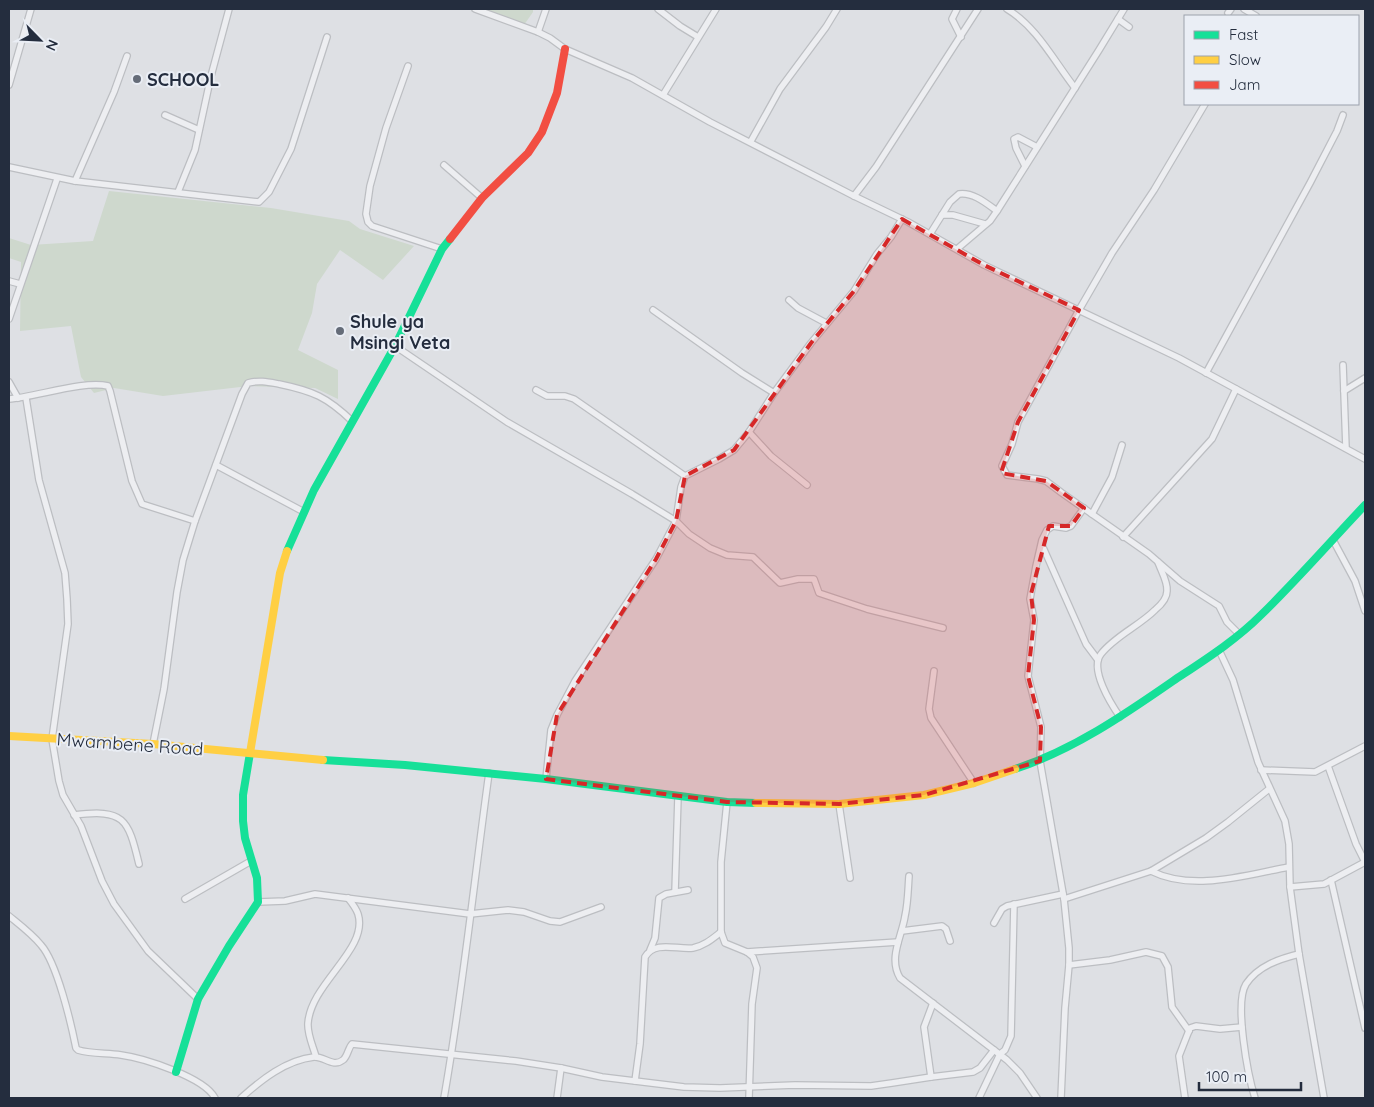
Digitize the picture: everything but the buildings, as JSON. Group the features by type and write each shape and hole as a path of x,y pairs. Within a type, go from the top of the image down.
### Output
{"street":[{"path":"9,85 31,9"},
{"path":"178,192 195,150 211,76 230,9"},
{"path":"475,9 538,32 565,49 632,78 854,196 902,219 991,269 1206,372 1365,459"},
{"path":"538,32 546,9"},
{"path":"658,9 680,26 698,36"},
{"path":"663,95 716,9"},
{"path":"751,141 780,90 837,9"},
{"path":"957,9 952,19 961,37"},
{"path":"854,196 876,167 978,9"},
{"path":"1007,9 1022,19 1042,42 1075,88"},
{"path":"957,249 997,211 1118,19 1122,9"},
{"path":"1244,9 1255,15"},
{"path":"1118,19 1129,27"},
{"path":"9,167 57,179 252,202 264,200 291,149 327,37"},
{"path":"176,1072 198,999 229,946 258,902 258,887 245,837 243,795 280,573 290,542 314,490 395,346 442,249 482,198 522,159 542,132 557,93 565,49"},
{"path":"74,181 114,92 127,56"},
{"path":"408,66 376,160 366,214 368,222 372,226 442,249"},
{"path":"1204,105 1154,190 1112,253 1080,310 1018,422 1012,444 1002,466 1007,475 1046,481 1158,562 1180,581 1219,606 1227,622 1239,634"},
{"path":"165,115 199,130"},
{"path":"1206,372 1310,182 1344,115"},
{"path":"1025,166 1016,148 1014,139 1018,137 1037,147"},
{"path":"444,165 482,198"},
{"path":"9,319 57,179"},
{"path":"930,234 956,196 962,193 979,199 997,211"},
{"path":"942,215 953,215 985,224"},
{"path":"546,779 551,730 557,715 575,682 656,559 676,521 681,488 685,476 734,450 749,432 774,393 826,323 854,291 902,219"},
{"path":"9,281 20,284"},
{"path":"789,300 798,308 826,323"},
{"path":"653,310 774,393"},
{"path":"395,346 508,422 676,521 689,534 716,551 728,555 753,557 780,583 814,579 819,593 867,609 943,628"},
{"path":"1343,365 1346,448"},
{"path":"1344,391 1365,378"},
{"path":"153,744 164,689 180,576 195,521 242,394 248,383 257,380 305,390 319,395 333,404 352,421"},
{"path":"9,382 18,398"},
{"path":"9,399 26,398 94,385 108,386 132,482 142,504 195,521"},
{"path":"1122,537 1212,439 1236,389"},
{"path":"536,390 548,396 565,396 574,399 685,476"},
{"path":"26,398 39,480 65,573 68,599 68,624 52,739 59,780 64,795 81,826 105,886 134,933 157,961 198,999"},
{"path":"749,432 771,456 807,485"},
{"path":"1092,514 1112,477 1122,445"},
{"path":"216,465 304,512"},
{"name":"Mwambene Road","path":"9,736 153,744 489,773 727,802 839,804 924,796 974,783 1040,761 1120,717 1219,650 1260,616 1365,505"},
{"path":"1061,1098 1064,1008 1069,965 1064,897 1040,761 1041,727 1028,676 1034,620 1030,600 1044,535 1050,527 1066,528 1071,526 1076,522 1084,508"},
{"path":"1333,540 1355,581 1365,611"},
{"path":"1042,544 1082,636 1090,651 1098,660"},
{"path":"1120,717 1104,692 1098,660 1101,654 1113,643 1163,602 1168,589 1158,562"},
{"path":"1219,650 1233,680 1261,770 1284,821 1289,844 1290,887 1298,954 1324,1098"},
{"path":"934,671 929,709 931,718 974,783"},
{"path":"1261,770 1315,772 1365,746"},
{"path":"1290,887 1317,885 1331,880 1365,862 1356,844 1328,766"},
{"path":"444,1098 466,954 489,773"},
{"path":"994,923 1004,907 1064,897 1151,871 1206,838 1269,789"},
{"path":"675,892 678,796"},
{"path":"727,802 721,862 720,932 726,943 747,952 753,957 757,968 752,1004 749,1098"},
{"path":"839,804 850,878"},
{"path":"74,815 104,813 115,816 124,822 130,830 139,864"},
{"path":"185,899 251,861"},
{"path":"1151,871 1175,879 1213,881 1289,866"},
{"path":"909,876 906,911 896,955 896,971 900,978 1000,1054 1020,1073 1037,1098"},
{"path":"1331,880 1365,1028"},
{"path":"635,1081 640,1044 644,962 655,938 659,898 675,892 688,890"},
{"path":"258,902 285,901 309,894 470,914 508,910 524,912 550,921 560,922 601,907"},
{"path":"316,1057 308,1024 311,1011 326,981 354,946 358,936 360,922 358,914 348,898"},
{"path":"979,1098 1000,1054 1008,1044 1012,1028 1014,904"},
{"path":"9,916 30,934 47,953 78,1050 140,1059 176,1072 206,1087 215,1098"},
{"path":"902,931 942,926 946,928 950,941"},
{"path":"650,950 661,947 693,948 711,940 720,932"},
{"path":"747,952 898,942"},
{"path":"1069,965 1110,960 1146,952 1162,956 1168,967 1172,1007 1189,1031"},
{"path":"1256,1098 1250,1077 1242,1027 1241,996 1245,986 1253,976 1266,966 1276,960 1298,954"},
{"path":"931,1077 924,1027 933,1003"},
{"path":"1185,1098 1179,1056 1192,1026 1220,1030 1242,1027"},
{"path":"241,1098 273,1073 302,1060 316,1057 333,1063 341,1062 346,1057 352,1044 561,1068 602,1078 684,1087 871,1086 977,1071 994,1050"},
{"path":"557,1098 561,1068"}],"highlighted area":[{"path":"902,219 984,265 1079,310 1018,422 1001,473 1046,481 1084,508 1071,526 1049,526 1031,594 1034,620 1028,676 1041,727 1040,761 924,795 839,804 727,802 546,779 557,715 656,559 676,521 685,476 734,450 811,343 854,291"}],"shaded area":[{"path":"480,9 533,9 533,12 524,25"},
{"path":"109,191 271,208 349,221 360,229 414,246 383,280 340,250 317,284 312,313 298,350 338,370 338,399 315,388 249,386 163,396 114,388 94,393 81,377 71,326 20,331 21,262 9,258 9,238 31,245 93,241"}],"traffic: fast":[{"path":"287,551 314,490 395,346 442,249 450,239"},
{"path":"1015,769 1057,752 1097,731 1230,642 1274,602 1365,505"},
{"path":"176,1072 198,999 229,946 258,902 257,878 245,838 243,821 243,795 250,753"},
{"path":"323,760 405,765 546,779 727,802 756,803"}],"traffic: slow":[{"path":"250,753 280,573 287,551"},
{"path":"9,736 153,744 323,760"},
{"path":"756,803 839,804 924,795 974,783 1015,769"}],"traffic: jam":[{"path":"450,239 482,198 528,153 542,132 557,93 565,49"}],"place":[{"name":"SCHOOL","path":"137,79"},
{"name":"Shule ya Msingi Veta","path":"340,331"}]}
